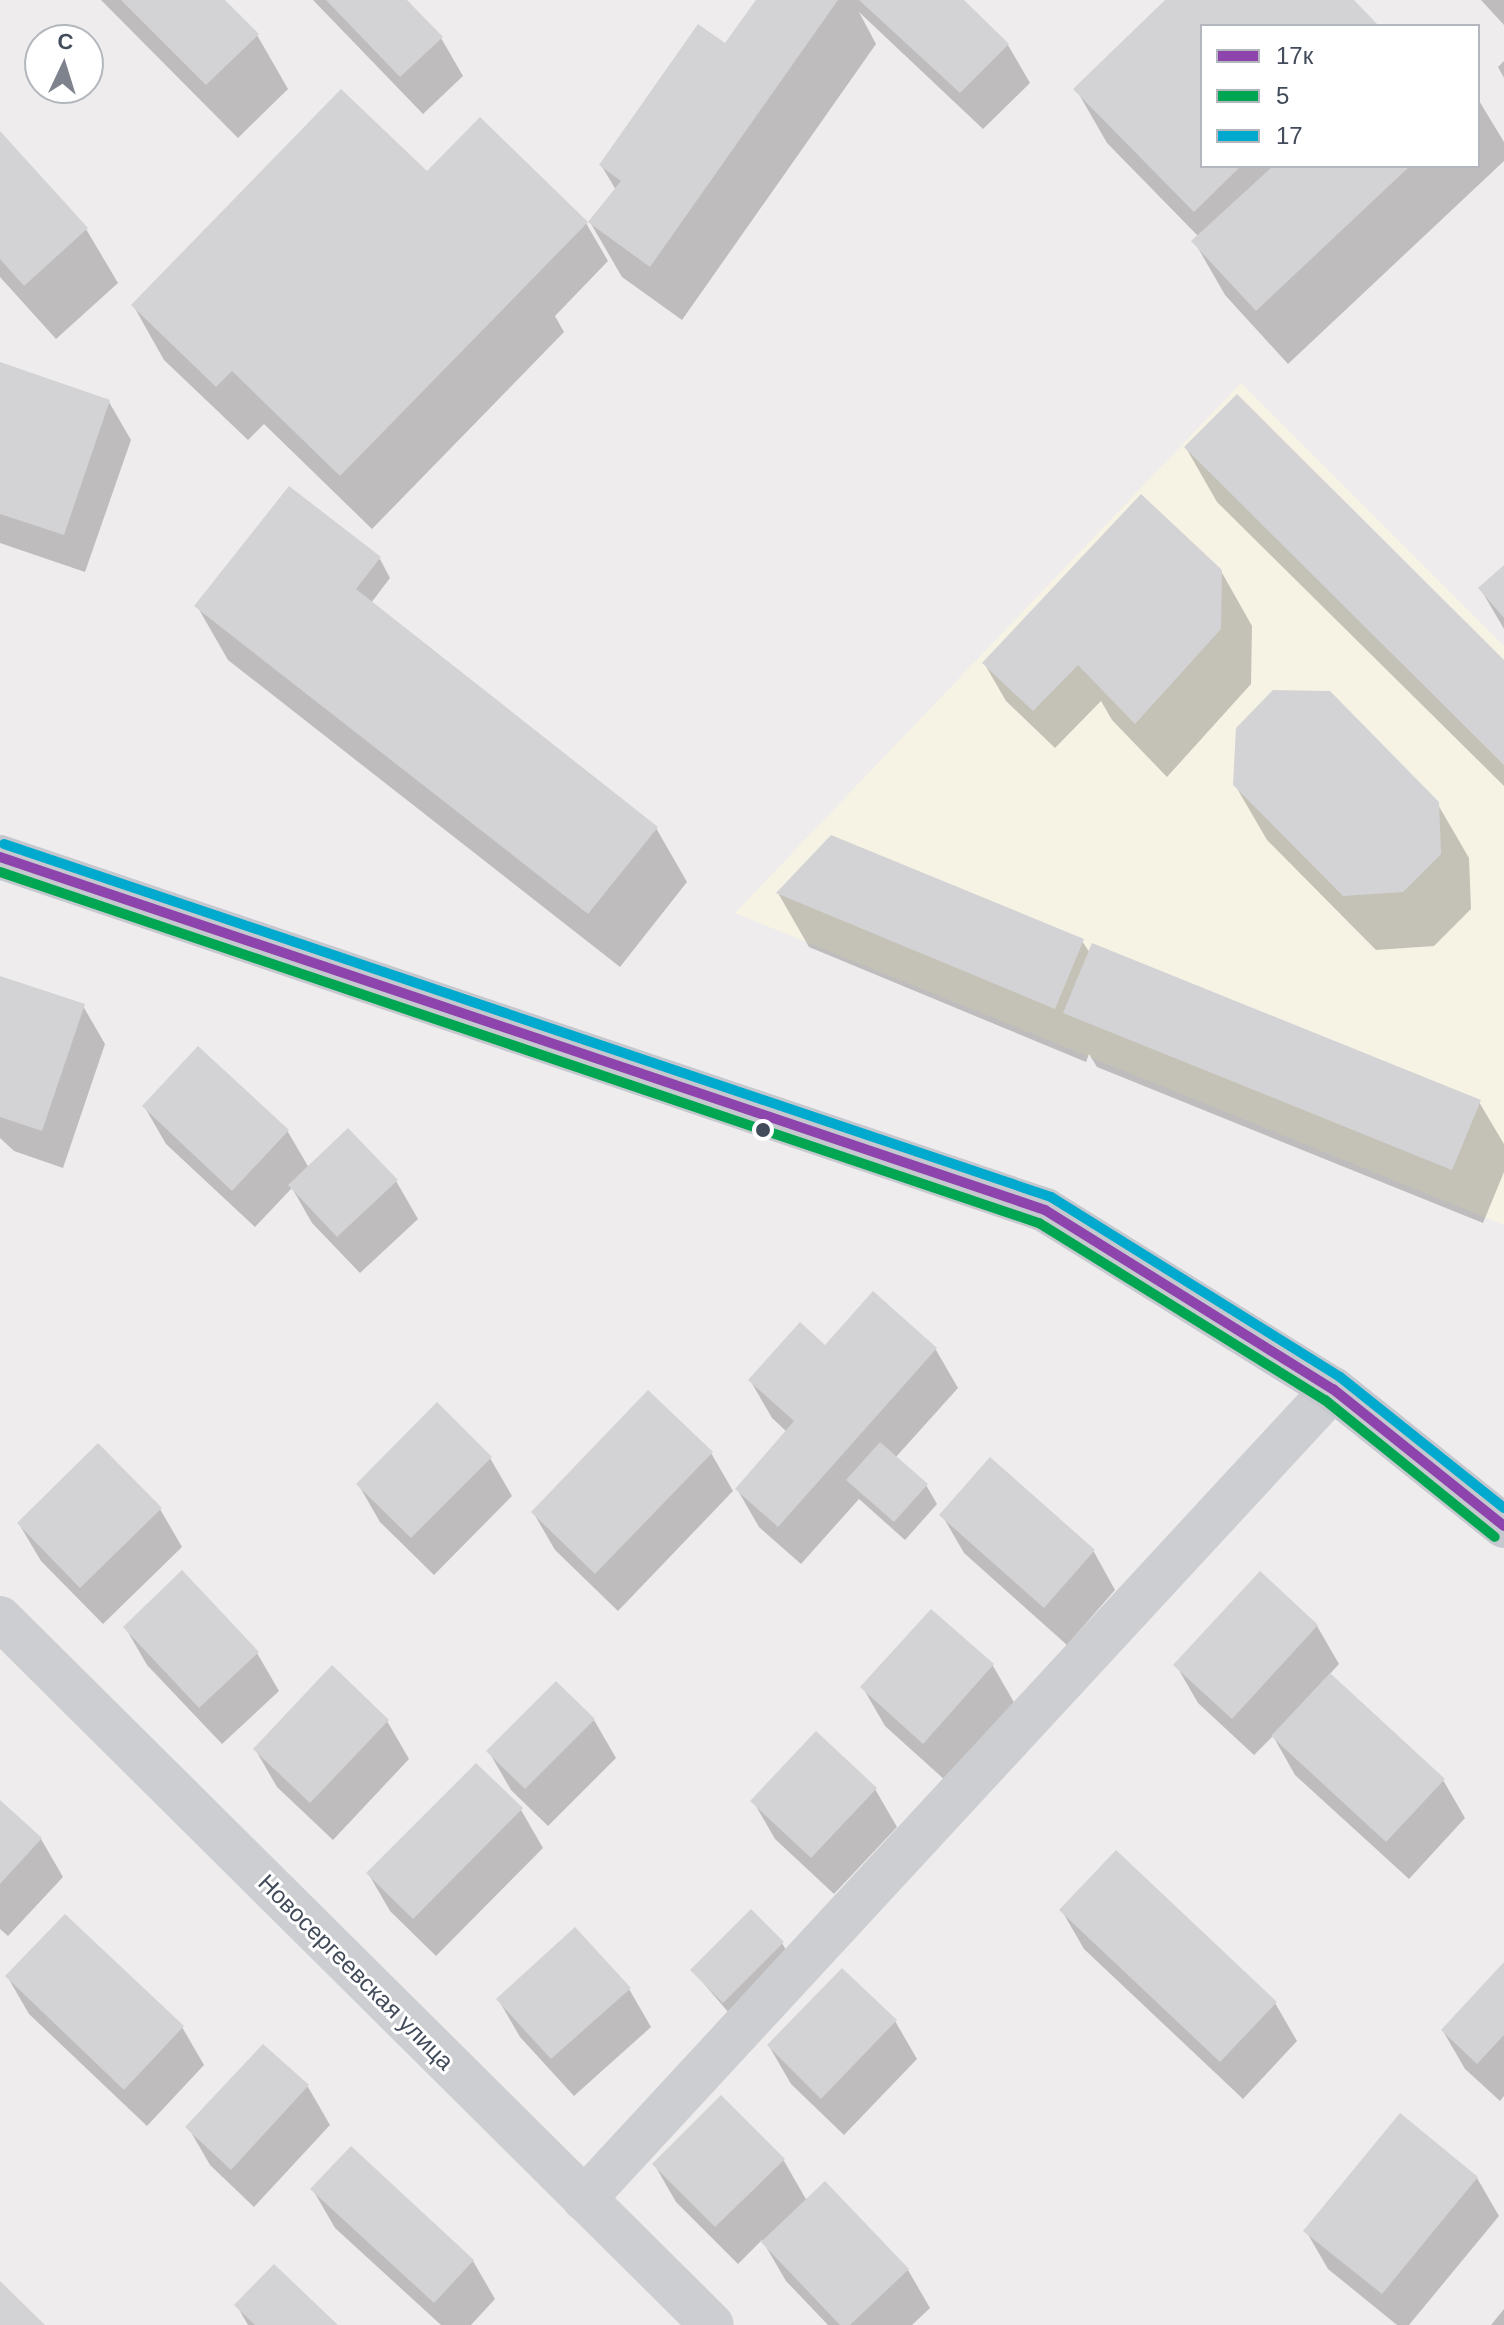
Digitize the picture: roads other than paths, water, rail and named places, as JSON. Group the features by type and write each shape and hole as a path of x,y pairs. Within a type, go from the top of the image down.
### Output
{"main road":[{"path":"0,857 1045,1210 1333,1389 1504,1526"}],"street":[{"path":"584,2199 1333,1389"},
{"name":"Новосергеевская улица","path":"0,1618 712,2325"}]}
